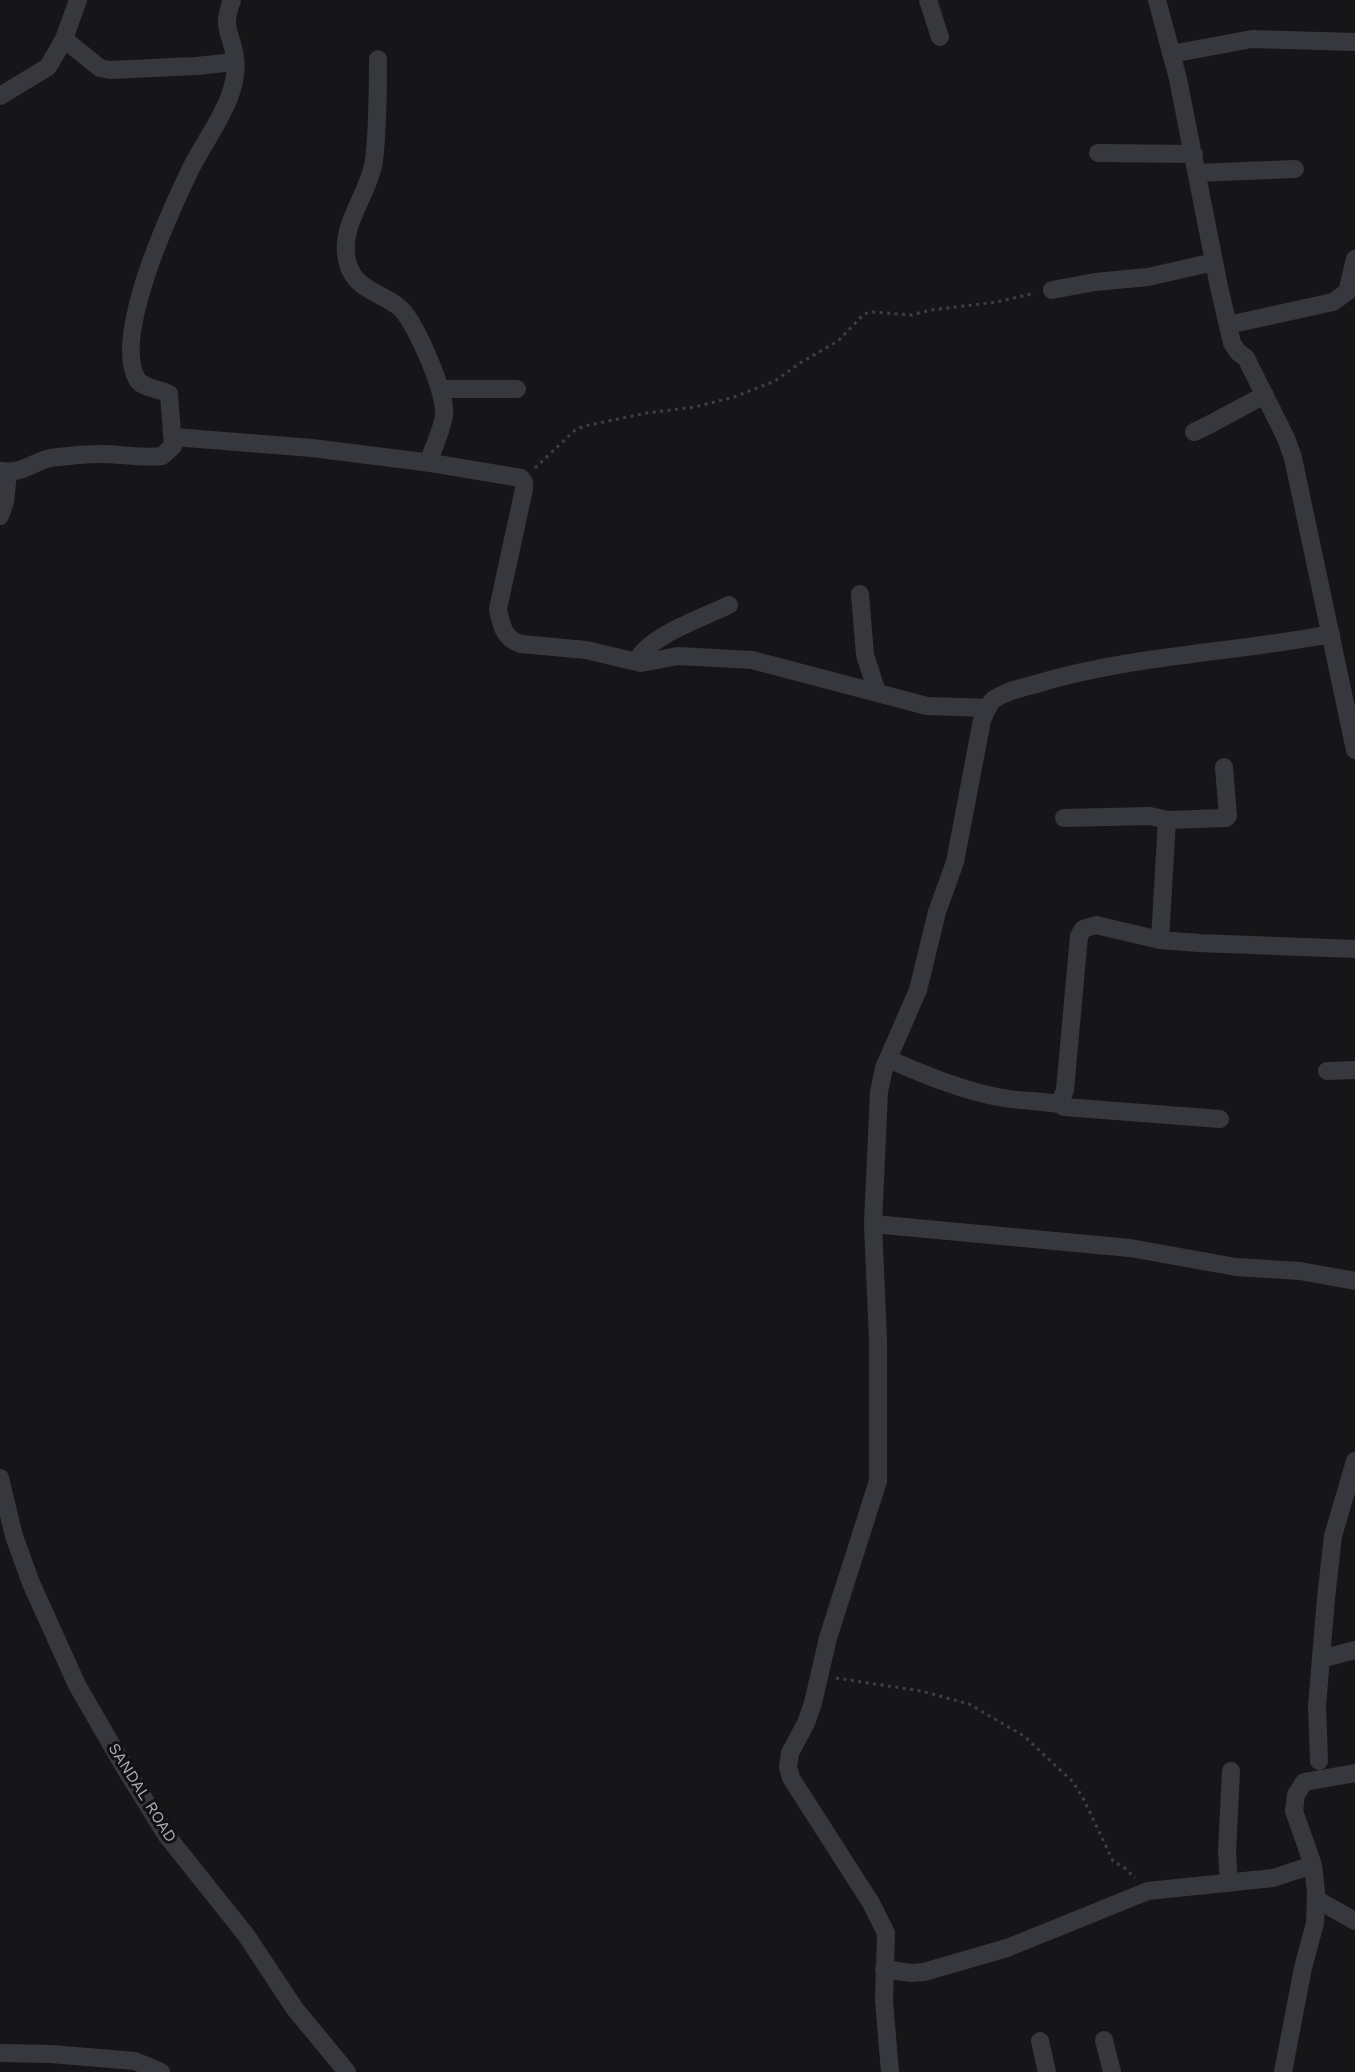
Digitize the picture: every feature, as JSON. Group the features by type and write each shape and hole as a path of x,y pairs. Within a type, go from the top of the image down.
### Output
{"street":[{"path":"0,96 48,68 64,39 78,0"},
{"path":"0,516 5,502 4,472 23,470 45,459 57,457 96,454 162,456 173,446 169,394 160,389 145,387 138,381 132,367 131,338 139,300 151,261 190,171 229,98 236,74 235,56 227,32 226,14 232,0"},
{"path":"928,0 940,38"},
{"path":"1157,0 1194,154 1232,343 1246,358 1286,438 1293,458 1330,634 1350,698 1355,750"},
{"path":"64,39 100,68 110,70 235,62"},
{"path":"1171,54 1252,39 1355,42"},
{"path":"378,59 378,111 374,162 362,198 347,230 345,249 348,266 354,277 368,290 399,307 410,319 441,389 444,416 428,463"},
{"path":"1098,153 1194,154"},
{"path":"1197,173 1295,168"},
{"path":"1228,325 1333,302 1351,294 1355,259"},
{"path":"1052,290 1095,282 1148,277 1214,262"},
{"path":"441,389 517,389"},
{"path":"1194,432 1221,420 1231,412 1265,395"},
{"path":"174,437 312,448 428,463 522,479 524,489 498,609 506,636 513,642 585,650 641,663 678,656 752,660 927,706 988,708"},
{"path":"860,594 865,655 877,692"},
{"path":"641,663 639,657 643,651 662,637 729,605"},
{"path":"890,2072 885,2026 886,1933 791,1778 788,1767 790,1753 813,1703 828,1638 878,1480 878,1340 873,1224 879,1092 888,1059 918,990 937,912 955,862 982,720 993,701 1008,692 1066,675 1111,665 1278,644 1330,634"},
{"path":"1064,818 1150,816 1167,820 1226,819 1228,816 1224,766"},
{"path":"1160,940 1167,820"},
{"path":"1059,1104 1065,1090 1079,936 1083,928 1096,925 1160,940 1355,949"},
{"path":"888,1059 959,1087 1002,1098 1059,1104 1064,1107 1220,1119"},
{"path":"1327,1071 1355,1070"},
{"path":"873,1224 1130,1248 1236,1268 1300,1271 1355,1281"},
{"path":"1319,1761 1317,1706 1333,1536 1355,1461"},
{"name":"SANDAL ROAD","path":"0,1478 14,1536 31,1583 77,1685 126,1770 167,1836 246,1935 295,2009 347,2072"},
{"path":"1321,1659 1355,1650"},
{"path":"1229,1883 1227,1852 1231,1771"},
{"path":"1283,2072 1303,1968 1315,1923 1316,1899 1313,1865 1294,1811 1296,1795 1304,1782 1355,1773"},
{"path":"884,1969 911,1973 924,1972 1007,1948 1148,1891 1273,1878 1313,1865"},
{"path":"1316,1899 1355,1921"},
{"path":"1104,2040 1112,2072"},
{"path":"1040,2041 1047,2072"},
{"path":"0,2053 51,2054 135,2061 161,2072"}],"path":[{"path":"522,479 574,430 584,426 696,406 734,397 775,381 838,341 864,314 873,312 911,315 931,310 997,302 1052,290"},
{"path":"819,1675 921,1691 969,1704 1007,1725 1036,1746 1073,1782 1113,1861 1126,1869 1148,1891"}]}
